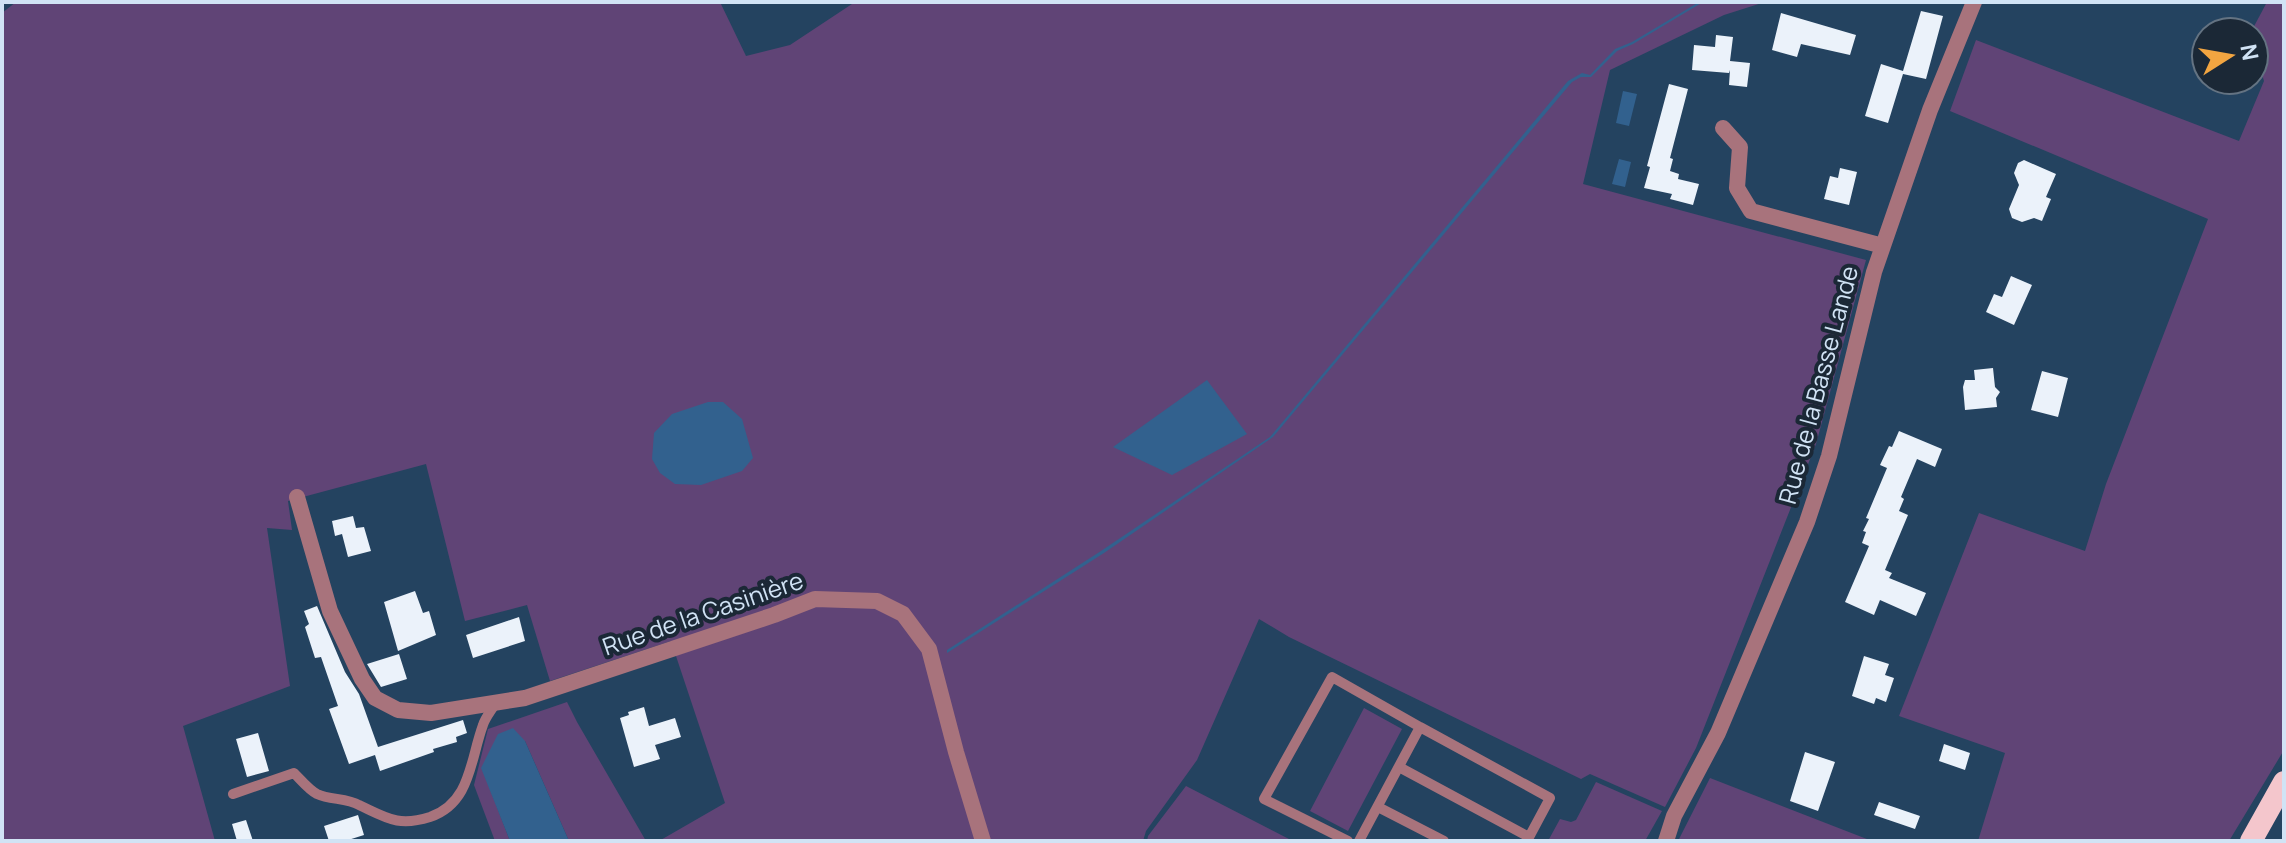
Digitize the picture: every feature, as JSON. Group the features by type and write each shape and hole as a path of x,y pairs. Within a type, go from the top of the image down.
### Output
{"highway":[{"path":"2251,841 2284,782"}],"street":[{"name":"Rue de la Basse Lande","path":"1666,841 1674,816 1718,733 1807,522 1829,456 1864,307 1883,246 1930,110 1974,2"},
{"path":"1723,128 1740,147 1737,188 1751,211 1883,246"},
{"name":"Rue de la Casinière","path":"297,497 330,611 362,679 375,698 398,710 431,713 525,698 815,599 877,601 903,614 929,649 983,841"},
{"name":"Rue de la Basse Lande","path":"1654,841 1674,816"}],"lane":[{"path":"1348,841 1264,799 1332,677 1550,798 1528,839 1399,767"},
{"path":"233,794 294,773 315,793 357,803 387,819 416,821 435,815 454,804 468,778 483,723 495,704"},
{"path":"1359,841 1420,727"},
{"path":"1378,807 1444,841"}],"shaded area":[{"path":"16,2 720,2 746,56 790,45 855,2 1765,2 1724,15 1610,70 1583,184 1866,260 1816,444 1696,748 1665,807 1590,774 1581,779 1289,637 1259,619 1197,760 1146,831 1143,841 659,841 725,803 671,641 550,681 527,605 465,621 426,464 288,501 292,530 267,528 290,686 183,726 215,841 2,841 2,13"},
{"path":"2267,2 2284,2 2284,750 2229,841 1978,841 2005,753 1899,716 1979,513 2085,551 2106,484 2208,219 1950,111 1976,40 2239,141 2258,96 2270,96 2270,16 2260,16"},
{"path":"567,702 646,841 569,841 525,741 482,768 510,841 495,841 474,785 488,729"},
{"path":"1364,708 1402,729 1348,831 1310,811"},
{"path":"1710,778 1872,841 1678,841"},
{"path":"1596,782 1662,811 1645,841 1548,841 1560,819 1576,820"},
{"path":"1186,786 1289,839 1288,841 1147,841"}],"water":[{"path":"1703,2 1617,51 1591,77 1581,77 1572,82 1273,437 1104,553 947,653 947,650 1270,437 1568,81 1582,73 1590,75 1615,49"},
{"path":"1623,91 1637,94 1629,126 1616,123"},
{"path":"1619,159 1631,162 1625,187 1612,184"},
{"path":"1207,380 1247,434 1172,475 1113,447"},
{"path":"708,402 723,402 742,419 753,458 742,471 701,485 675,484 660,473 652,459 654,433 672,414"},
{"path":"513,728 525,741 569,841 510,841 481,768 498,734"}],"building":[{"path":"1921,11 1943,16 1926,79 1903,74 1888,123 1865,116 1881,64 1903,71"},
{"path":"1781,13 1856,35 1850,55 1801,44 1797,57 1772,50"},
{"path":"1716,35 1733,37 1730,61 1750,63 1747,87 1729,85 1730,70 1729,73 1692,70 1694,45 1715,47"},
{"path":"1669,84 1688,89 1670,158 1673,159 1670,171 1679,174 1678,179 1699,184 1693,205 1670,199 1672,194 1644,188"},
{"path":"2024,160 2056,174 2046,197 2051,199 2042,221 2034,218 2022,222 2012,218 2009,209 2019,185 2014,173 2018,163"},
{"path":"1840,168 1857,172 1849,205 1824,199 1830,176 1838,178"},
{"path":"2011,276 2032,285 2014,325 1986,312 1994,294 2002,297"},
{"path":"1993,368 1995,387 2000,392 1996,398 1997,407 1965,410 1965,380 1975,380 1974,370"},
{"path":"2042,371 2068,378 2058,417 2031,410"},
{"path":"1899,431 1942,449 1935,467 1917,459 1901,497 1904,499 1899,511 1908,515 1885,570 1892,573 1889,578 1926,593 1916,616 1880,600 1874,615 1845,602 1869,546 1862,543 1866,532 1863,531 1887,468 1880,465"},
{"path":"353,516 356,528 364,527 371,551 348,557 342,534 335,536 332,521"},
{"path":"415,591 423,613 429,611 436,635 398,651 384,602"},
{"path":"317,606 345,672 359,694 378,747 463,720 467,733 456,737 457,742 380,771 375,755 349,764 329,709 338,706 321,657 315,658 305,627 309,624 304,611"},
{"path":"519,617 525,641 473,658 466,635"},
{"path":"399,654 407,679 381,687 367,664"},
{"path":"1864,656 1889,664 1885,675 1894,678 1886,702 1876,698 1874,704 1852,696"},
{"path":"644,707 649,726 675,718 681,737 655,745 660,759 634,767 620,718"},
{"path":"258,733 269,771 247,777 236,739"},
{"path":"1944,744 1970,753 1965,770 1939,761"},
{"path":"1805,752 1835,762 1818,811 1790,801"},
{"path":"1879,802 1920,816 1915,829 1874,815"},
{"path":"358,815 364,835 345,841 329,841 324,826"},
{"path":"246,820 253,841 237,841 232,824"}]}
